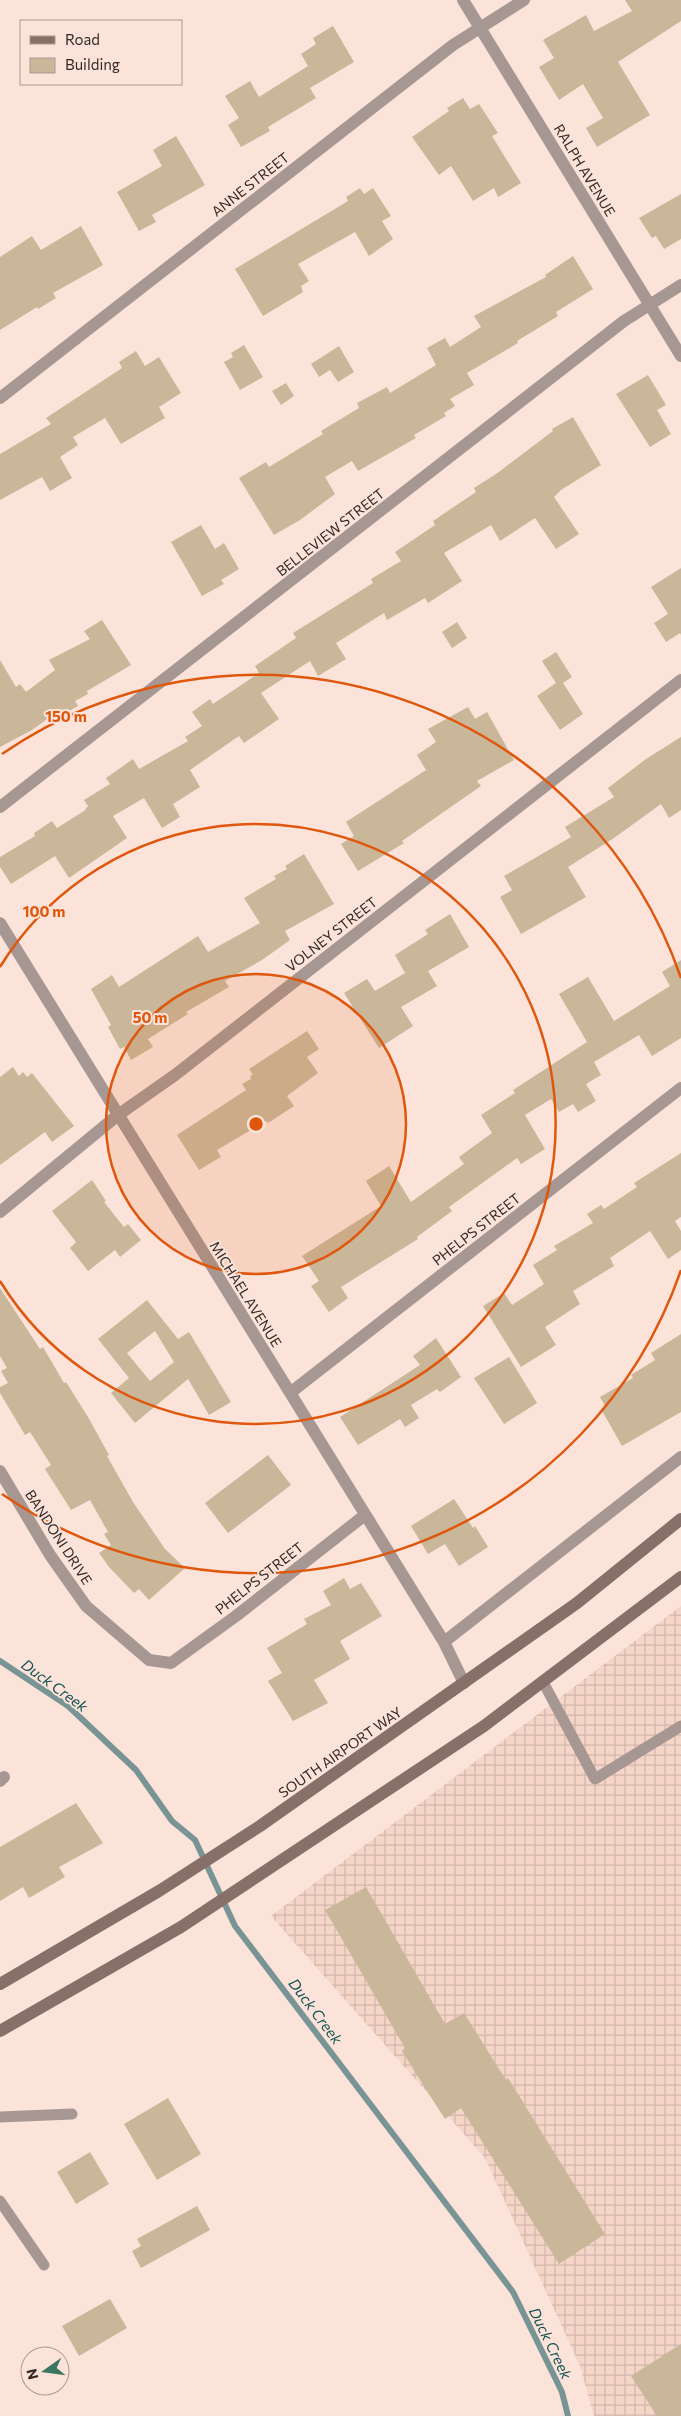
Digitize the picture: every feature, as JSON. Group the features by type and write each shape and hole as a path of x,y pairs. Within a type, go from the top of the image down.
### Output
{"main road":[{"name":"SOUTH AIRPORT WAY","path":"0,1984 170,1884 260,1826 577,1603 681,1519"},
{"path":"0,2031 193,1919 484,1726 681,1577"}],"street":[{"name":"RALPH AVENUE","path":"463,0 681,356"},
{"name":"ANNE STREET","path":"0,398 446,51 524,0"},
{"name":"BELLEVIEW STREET","path":"0,808 624,321 681,285"},
{"name":"VOLNEY STREET","path":"0,1212 118,1115 175,1075 681,680"},
{"name":"MICHAEL AVENUE","path":"0,923 444,1642 464,1683"},
{"name":"PHELPS STREET","path":"290,1393 681,1088"},
{"path":"444,1642 681,1457"},
{"name":"BANDONI DRIVE","path":"0,1471 50,1555 86,1606 149,1660 171,1663"},
{"name":"PHELPS STREET","path":"171,1663 236,1616 365,1515"}],"lane":[{"path":"542,1682 595,1779 681,1726"},
{"path":"0,2117 72,2114"},
{"path":"0,2201 44,2265"}],"shaded area":[{"path":"681,1606 681,2416 594,2416 580,2366 485,2158 271,1916"}],"building":[{"path":"625,0 681,0 681,21 618,62 650,115 597,147 586,128 603,118 583,84 559,100 539,67 554,58 543,40 586,15 594,31 632,11"},
{"path":"333,26 354,62 310,88 316,98 268,127 270,131 241,147 228,125 239,118 225,96 250,81 259,97 308,66 301,54 316,44 313,38"},
{"path":"463,98 470,109 479,104 498,133 492,136 521,183 498,197 494,188 473,201 451,166 439,175 412,137 449,111 447,108"},
{"path":"176,136 205,185 152,215 156,222 139,231 117,192 162,166 153,150"},
{"path":"360,188 364,194 373,188 391,216 382,221 393,239 369,256 355,232 298,264 309,281 301,286 303,292 263,316 235,269 348,201 346,197"},
{"path":"681,194 681,239 664,249 656,236 652,238 639,218"},
{"path":"81,226 103,265 53,293 56,298 38,309 37,307 0,330 0,257 32,236 41,250"},
{"path":"573,256 593,289 556,312 558,316 517,341 518,343 467,373 474,385 450,399 455,406 444,413 446,416 414,435 416,438 358,471 352,461 325,477 335,494 300,520 274,535 239,478 266,462 269,467 323,434 321,431 359,408 357,403 387,387 390,393 436,365 427,348 445,338 450,347 481,327 474,316 546,277 545,275"},
{"path":"244,345 263,377 240,390 224,362 233,357 231,353"},
{"path":"339,346 354,372 338,382 330,370 319,377 311,364"},
{"path":"136,351 145,366 159,357 181,393 159,407 165,418 121,444 105,418 73,437 78,445 60,457 72,478 50,491 42,477 0,500 0,454 51,424 46,418 122,368 119,362"},
{"path":"648,375 666,405 657,410 671,434 650,447 616,394"},
{"path":"286,383 294,396 281,405 272,391"},
{"path":"573,417 601,465 561,490 554,497 579,534 556,549 535,518 500,541 491,525 444,553 462,581 428,603 425,598 387,620 384,613 336,643 346,659 318,676 310,661 261,693 279,719 244,743 239,736 190,770 200,787 173,804 180,817 162,828 144,798 113,816 127,838 69,878 55,856 11,884 0,867 0,857 35,836 34,833 52,821 57,828 84,811 88,806 84,800 110,784 106,778 133,759 139,769 188,741 185,737 202,726 192,712 210,699 213,704 259,673 255,666 296,638 293,633 373,583 371,579 401,561 395,552 435,525 433,521 476,492 474,488 496,474 553,431 552,429"},
{"path":"201,525 215,549 224,543 239,569 221,580 224,584 202,596 171,542"},
{"path":"681,568 681,635 680,633 666,642 654,623 668,614 651,587"},
{"path":"102,620 131,665 87,691 88,694 75,701 78,706 64,714 61,709 32,730 0,747 0,660 16,687 20,684 26,692 55,670 49,660 90,639 84,631"},
{"path":"457,622 467,638 452,648 442,632"},
{"path":"556,652 572,677 563,683 583,714 560,730 537,696 556,683 542,661"},
{"path":"468,707 475,719 487,712 514,760 477,781 481,786 402,841 404,843 358,871 341,844 354,836 346,822 426,770 417,755 436,742 428,729"},
{"path":"681,737 681,810 669,818 661,804 614,838 568,867 586,897 521,934 500,897 512,890 504,876 571,837 565,827 614,797 608,788 646,759"},
{"path":"304,854 334,904 285,931 290,940 262,960 225,981 229,987 186,1012 188,1014 148,1039 153,1047 131,1060 124,1047 120,1049 108,1027 111,1025 91,989 112,975 119,987 198,936 208,952 260,923 244,898 276,879 274,876 287,869 285,866"},
{"path":"450,914 469,947 428,971 437,986 401,1007 413,1026 379,1048 344,993 367,979 375,991 405,973 395,955 428,934 425,930"},
{"path":"681,960 681,1038 652,1056 639,1035 594,1062 601,1075 586,1084 596,1101 578,1112 573,1104 559,1112 551,1099 525,1115 545,1149 521,1164 517,1158 449,1207 452,1211 417,1237 418,1239 341,1287 348,1298 329,1312 311,1286 319,1281 302,1256 381,1206 366,1181 389,1166 411,1202 464,1164 459,1157 492,1133 481,1115 515,1093 513,1090 587,1042 559,994 588,977 614,1021 670,986 662,972"},
{"path":"307,1031 319,1049 307,1057 318,1073 287,1096 294,1106 268,1123 266,1121 217,1150 221,1157 199,1170 177,1135 246,1090 242,1084 251,1079 250,1076 253,1075 249,1069"},
{"path":"13,1067 19,1076 23,1072 27,1077 32,1073 74,1126 52,1142 45,1132 0,1165 0,1077"},
{"path":"681,1153 681,1217 675,1221 681,1231 681,1250 668,1259 650,1231 610,1258 614,1266 573,1291 580,1304 545,1327 556,1345 521,1367 483,1306 504,1293 512,1305 544,1284 533,1265 557,1250 554,1246 593,1223 587,1214 601,1205 604,1209 637,1187 634,1183"},
{"path":"92,1180 106,1201 104,1202 124,1227 128,1224 141,1240 120,1257 115,1250 88,1271 70,1248 76,1242 52,1211"},
{"path":"0,1288 40,1349 43,1347 64,1383 66,1382 88,1417 133,1502 165,1549 185,1568 149,1600 139,1589 134,1593 109,1567 99,1553 111,1545 104,1534 108,1532 90,1500 71,1510 45,1469 51,1465 30,1432 25,1435 0,1393 0,1387 8,1383 1,1371 7,1368 0,1356"},
{"path":"147,1300 178,1339 189,1332 231,1402 209,1415 188,1379 135,1423 111,1393 129,1378 98,1339","holes":["155,1331 174,1362 150,1381 127,1353"]},
{"path":"681,1334 681,1412 622,1446 601,1409 605,1406 600,1397 633,1378 631,1375 655,1360 651,1353"},
{"path":"436,1338 461,1377 440,1392 437,1389 411,1405 419,1418 405,1427 400,1419 358,1445 340,1417 420,1365 413,1356"},
{"path":"509,1357 537,1403 504,1424 474,1378"},
{"path":"268,1455 291,1485 228,1533 205,1503"},
{"path":"454,1499 473,1528 475,1526 488,1547 459,1566 445,1544 428,1554 411,1526"},
{"path":"344,1578 350,1589 361,1583 382,1616 340,1641 350,1659 314,1680 328,1703 293,1721 268,1681 282,1673 267,1648 307,1624 304,1619 331,1605 323,1591"},
{"path":"76,1803 103,1843 59,1867 65,1877 29,1898 23,1887 0,1901 0,1847"},
{"path":"366,1887 445,2024 464,2013 506,2080 508,2078 605,2234 559,2264 461,2108 445,2119 402,2051 405,2048 325,1910"},
{"path":"168,2098 201,2154 157,2180 124,2124"},
{"path":"90,2152 109,2184 76,2204 57,2172"},
{"path":"197,2206 210,2230 141,2268 132,2251 141,2246 137,2239"},
{"path":"110,2299 127,2328 79,2356 62,2326"},
{"path":"681,2344 681,2416 657,2416 631,2376"}],"waterway":[{"name":"Duck Creek","path":"0,1661 68,1706 136,1770 172,1821 195,1840 235,1926 513,2292 562,2392 568,2416"}]}
